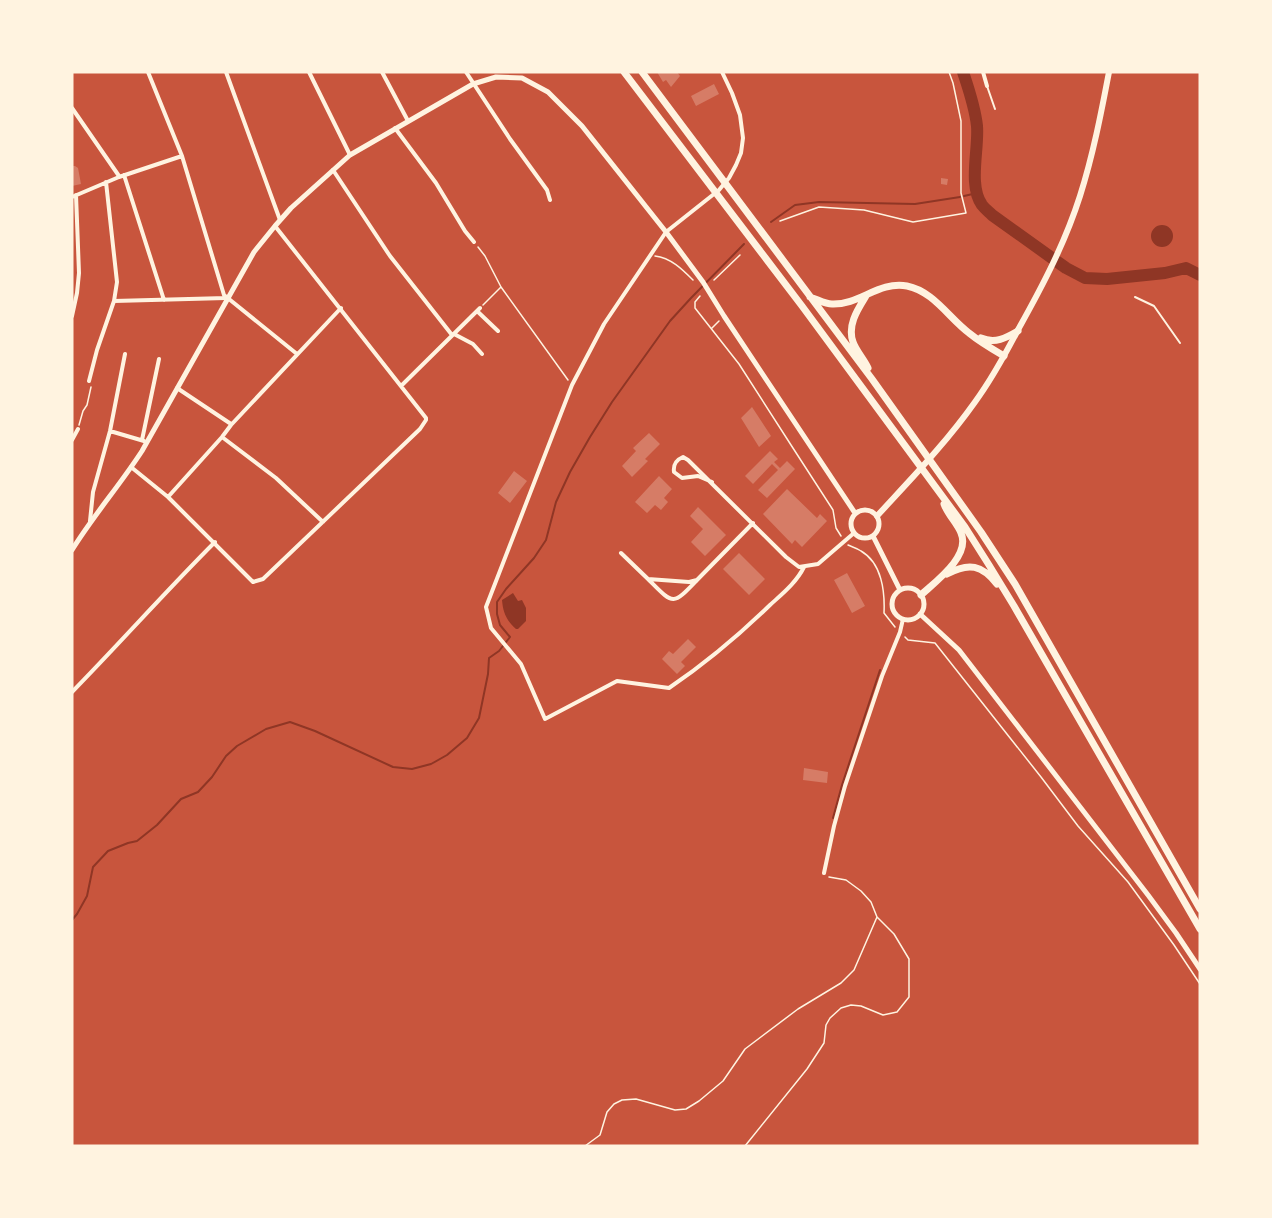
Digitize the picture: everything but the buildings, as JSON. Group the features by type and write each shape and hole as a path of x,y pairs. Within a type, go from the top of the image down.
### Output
{"highway":[{"path":"624,72 802,306 933,483 989,565 1200,929"},
{"path":"642,72 872,379 981,532 1015,584 1200,909"},
{"path":"810,297 830,304 847,303 893,285 909,286 924,293 969,333 1004,356"},
{"path":"867,296 855,315 852,329 853,342 867,364 872,379"},
{"path":"969,333 988,340 997,340 1018,331"},
{"path":"921,595 953,564 960,553 963,542 961,533 946,509 942,496"},
{"path":"940,578 959,567 976,567 988,574 1014,606"}],"main road":[{"path":"877,516 938,449 975,402 1004,356 1048,276 1080,196 1097,135 1109,72"}],"street":[{"path":"148,72 182,156 224,295 297,354"},
{"path":"226,72 280,220"},
{"path":"309,72 350,155"},
{"path":"382,72 408,121"},
{"path":"465,72 547,190 550,200"},
{"path":"722,72 741,115 743,138 741,153 729,178 719,190 666,232 604,324 572,385 486,607 491,628 521,664 546,719 617,681 669,688 703,665 748,626 793,584 804,567"},
{"path":"983,72 987,86"},
{"path":"72,550 131,467 254,252 275,225 350,155 473,84 497,74 522,78 548,92 582,126 711,293 855,513"},
{"path":"72,108 122,176 164,300"},
{"path":"395,128 436,183 474,242"},
{"path":"72,316 79,273 74,196 122,176 182,156"},
{"path":"333,170 390,256 453,334 473,344 482,354"},
{"path":"90,381 97,350 114,302 117,282 106,182"},
{"path":"131,467 168,497 253,582 263,579 420,429 426,420 275,225"},
{"path":"114,302 227,298"},
{"path":"168,497 231,425 341,308"},
{"path":"401,386 478,309 498,331"},
{"path":"90,522 93,492 110,431 125,354"},
{"path":"145,441 159,359"},
{"path":"177,388 231,425"},
{"path":"72,440 78,429"},
{"path":"110,431 145,441"},
{"path":"222,437 276,478 323,522"},
{"path":"712,482 698,477 682,478 674,472 674,464 678,459 688,460 712,482 786,557 799,567 818,564 854,534"},
{"path":"866,509 877,516 879,527 873,536 864,538 854,534 850,522 855,513 866,509"},
{"path":"621,553 664,596 675,600 753,523"},
{"path":"873,536 900,590"},
{"path":"72,692 215,543"},
{"path":"648,579 689,582 697,580"},
{"path":"914,589 921,595 924,605 920,614 912,619 903,619 895,613 893,598 900,590 914,589"},
{"path":"920,614 959,650 1148,895 1200,969"},
{"path":"824,873 845,786 903,619"}],"lane":[{"path":"987,86 995,109"},
{"path":"1135,297 1154,306 1180,343"}],"path":[{"path":"780,221 819,207 864,210 913,222 966,213 961,193 962,121 949,72"},
{"path":"474,242 485,256 501,287 572,385"},
{"path":"650,255 664,257 681,268 693,280"},
{"path":"714,280 740,255"},
{"path":"478,309 501,287"},
{"path":"700,296 695,302 695,308 739,364 833,510 836,528 844,542 870,558 880,576 884,614 908,640 935,643 1078,826 1128,882 1200,984"},
{"path":"711,329 720,319"},
{"path":"78,429 87,405 90,381"},
{"path":"745,1146 807,1069 824,1043 826,1025 841,1008 851,1005 861,1006 883,1015 897,1012 909,997 909,959 894,934 877,916 872,902 861,891 846,880 831,878 824,873"},
{"path":"585,1146 600,1135 607,1112 614,1104 622,1100 636,1099 675,1110 686,1109 699,1101 723,1081 745,1049 798,1009 842,983 854,970 877,916"}],"shaded area":[{"path":"1162,225 1170,228 1173,236 1170,244 1162,247 1154,244 1151,236 1154,228"},
{"path":"513,593 518,601 522,600 526,608 526,621 518,629 507,619 502,604 502,600"}],"waterway":[{"path":"963,72 977,126 975,177 978,197 992,215 1066,268 1085,278 1107,279 1165,273 1186,268 1200,275"},
{"path":"964,196 977,193"},
{"path":"771,222 795,205 819,202 915,204 960,197"},
{"path":"72,920 87,896 93,867 108,851 137,841 157,825 181,799 198,792 212,777 226,756 237,746 266,729 290,722 393,767 412,769 431,764 447,755 467,738 479,718 489,658 499,651 510,637 500,625 497,602 546,540 556,502 570,472 612,402 670,321 744,244"},
{"path":"833,818 880,670"}]}
